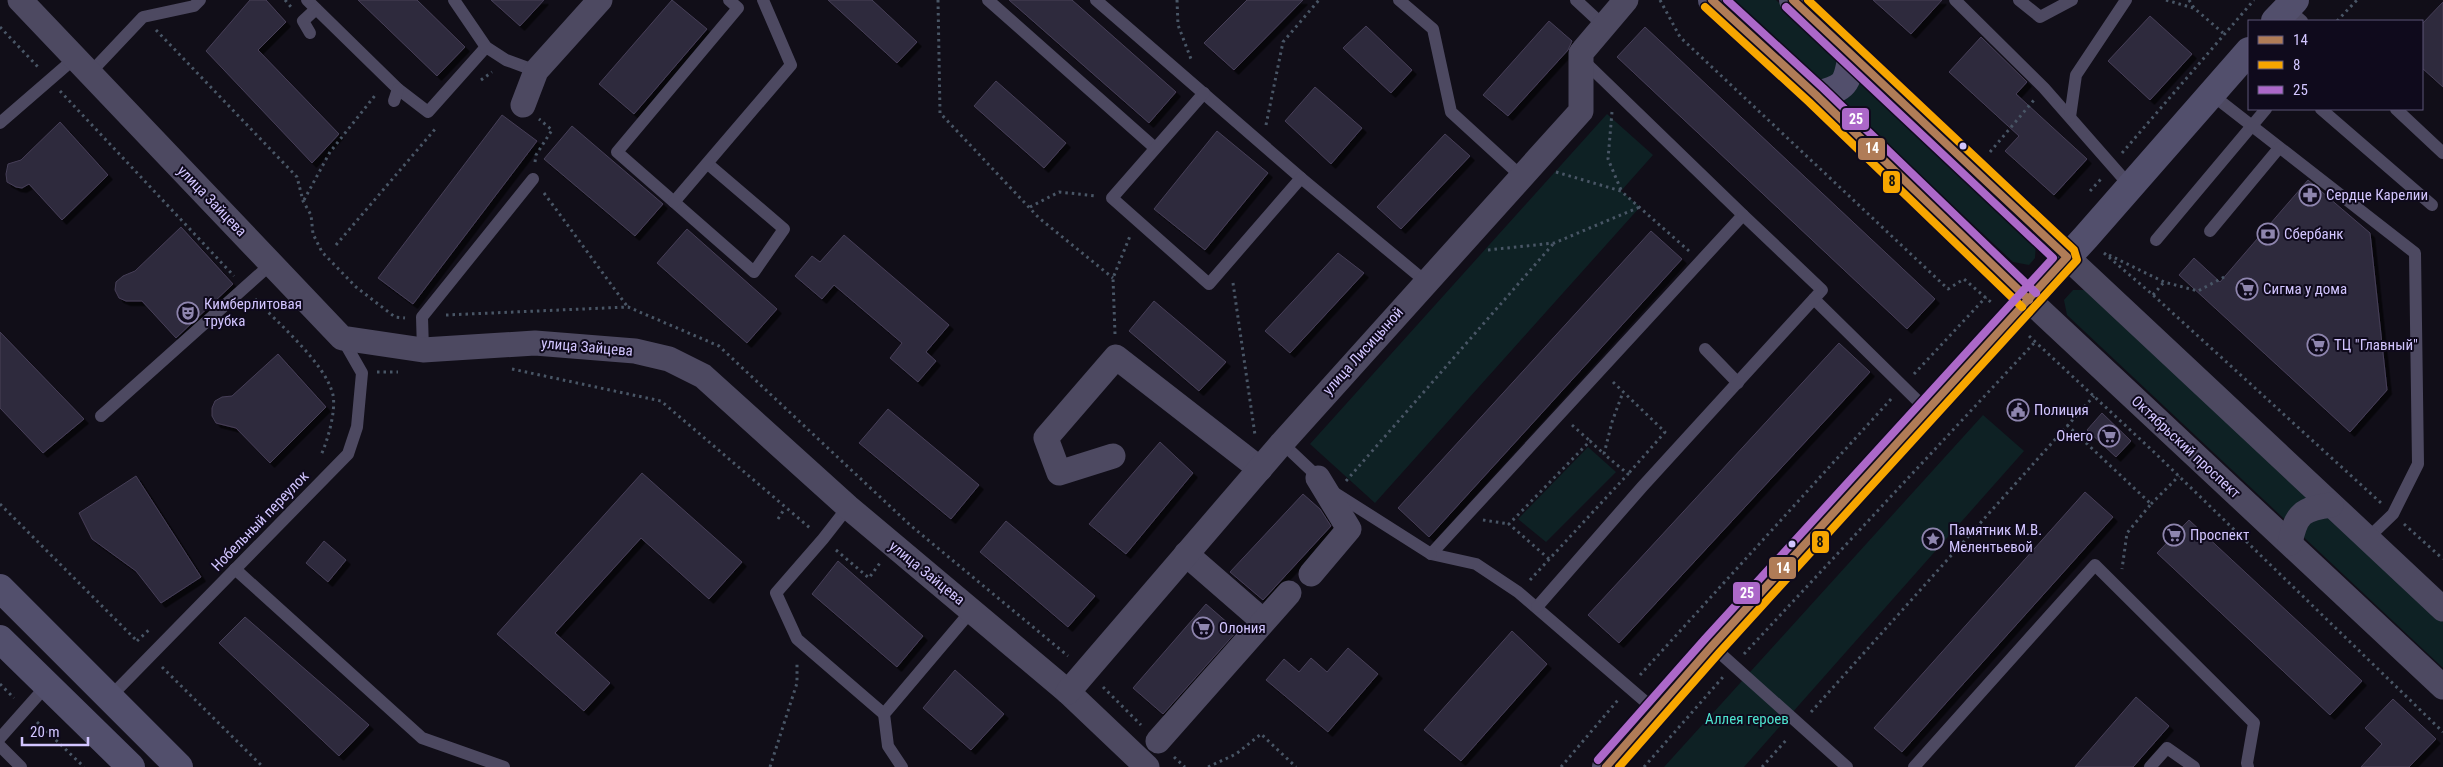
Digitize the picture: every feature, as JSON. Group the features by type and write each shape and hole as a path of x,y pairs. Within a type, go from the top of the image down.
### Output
{"main road":[{"name":"Октябрьский проспект","path":"1712,0 1816,95 2029,300"},
{"path":"1793,0 2067,257"},
{"path":"1606,767 1712,646 2029,300 2248,52"},
{"path":"1816,95 1836,90 1848,78 1852,55"},
{"path":"0,588 179,767"},
{"path":"0,639 131,767"},
{"path":"39,676 57,644"},
{"path":"86,722 108,698"}],"street":[{"name":"улица Зайцева","path":"20,0 342,338 423,350 535,342 635,351 669,359 703,376 848,506 1068,692 1147,767"},
{"path":"523,105 536,71 600,0"},
{"path":"1581,53 1626,0"},
{"name":"улица Лисицыной","path":"1068,692 1282,443 1450,254 1581,111 1581,53"},
{"path":"2067,257 2443,609"},
{"name":"Октябрьский проспект","path":"2029,300 2443,687"},
{"path":"1113,456 1059,473 1046,438 1116,357 1260,469"},
{"path":"1311,574 1349,528 1326,486"},
{"path":"2290,543 2293,527 2299,516 2310,508 2331,505"},
{"path":"1186,554 1263,621"},
{"path":"1158,741 1289,592"}],"lane":[{"path":"0,123 82,66 143,17 194,6 200,0"},
{"path":"454,0 486,47 506,60 536,71"},
{"path":"708,164 784,229 754,272 617,152 738,8 730,0"},
{"path":"674,202 791,65 763,0"},
{"path":"988,0 1155,148"},
{"path":"1096,0 1426,282"},
{"path":"1399,0 1433,29 1451,112 1528,168"},
{"path":"1576,0 1604,26"},
{"path":"1955,0 2044,88 2110,167 2130,186"},
{"path":"2019,0 2040,17 2072,0"},
{"path":"2070,117 2076,75 2126,0"},
{"path":"310,33 303,21 312,4 396,95 428,112 486,47"},
{"path":"1537,607 1642,487 1822,290 1588,65 1581,53"},
{"path":"1204,92 1112,198 1208,284 1302,178"},
{"path":"2211,94 2415,253 2418,464 2393,514 2367,539"},
{"path":"2156,240 2265,110"},
{"path":"2322,110 2432,205"},
{"path":"2397,110 2443,153"},
{"path":"2210,231 2278,148"},
{"path":"423,350 422,317 533,179"},
{"path":"1431,554 1600,369 1701,262 1743,214"},
{"path":"101,416 271,264"},
{"path":"1814,299 1928,410"},
{"path":"342,338 362,373"},
{"path":"1705,349 1738,383"},
{"name":"Нобельный переулок","path":"108,698 348,454 357,427 362,373"},
{"path":"1282,443 1326,486 1431,554 1476,564 1518,592 1656,710"},
{"path":"848,506 823,539 776,593 796,639 884,714 888,746 902,767"},
{"path":"1914,767 2095,565 2254,723 2247,763 2248,767"},
{"path":"235,569 422,738 504,767"},
{"path":"884,714 972,610"},
{"path":"1712,646 1847,767"},
{"path":"0,738 25,710 39,676"},
{"path":"0,746 21,767"},
{"path":"2150,767 2167,748 2194,767"}],"path":[{"path":"285,0 303,21"},
{"path":"938,0 940,113 1030,207 1113,278"},
{"path":"1177,0 1178,25 1204,92"},
{"path":"1262,143 1282,42 1319,0"},
{"path":"1561,767 1630,686 1902,386 1986,297 1964,279 1948,289 1680,37 1660,0"},
{"path":"2166,0 2194,8"},
{"path":"2189,0 2194,8 2223,33"},
{"path":"2085,198 2223,33 2254,0"},
{"path":"2338,20 2357,0"},
{"path":"143,17 297,177 303,201 311,215 313,234 322,252 356,288 395,317"},
{"path":"479,82 506,60"},
{"path":"303,201 330,152 377,94 371,87"},
{"path":"1990,152 2044,88"},
{"path":"1614,90 1608,159 1621,191"},
{"path":"523,105 552,130 536,154 533,179 628,307"},
{"path":"336,245 440,124"},
{"path":"1528,168 1556,172 1621,191 1701,262"},
{"path":"1030,207 1059,192 1112,198"},
{"path":"1450,254 1554,243 1640,207"},
{"path":"1116,357 1113,278 1136,219"},
{"path":"1326,486 1554,243"},
{"path":"2226,276 2198,291 2164,282 2104,253 2153,295 2443,559"},
{"path":"1229,260 1260,469"},
{"path":"2153,295 2164,282"},
{"path":"2119,305 2139,283"},
{"path":"1644,767 1734,665 2035,342 2179,476 2443,732"},
{"path":"2062,366 2079,347"},
{"path":"506,368 662,400 785,508 869,578"},
{"path":"1518,592 1665,432 1600,369"},
{"path":"362,373 400,372"},
{"path":"1604,454 1612,422 1623,392"},
{"path":"1762,767 2094,396"},
{"path":"1559,415 1642,487"},
{"path":"2067,425 2151,504"},
{"path":"1549,558 1509,524 1590,441"},
{"path":"2120,589 2126,533 2179,476"},
{"path":"0,504 263,767"},
{"path":"778,518 785,508"},
{"path":"770,767 797,683 796,639"},
{"path":"0,684 84,767"},
{"path":"1208,767 1236,754 1261,734 1296,767"}],"green space":[{"path":"1734,0 1776,0 2036,243 2035,258 2029,265 2013,262"},
{"path":"1607,114 1653,155 1621,191 1640,207 1375,503 1310,444"},
{"path":"2073,290 2090,290 2443,622 2443,668 2067,315 2064,300"},
{"name":"Аллея героев","path":"1983,415 2024,451 1744,767 1664,767"},
{"path":"1588,447 1616,472 1546,542 1518,519"}],"building":[{"path":"250,0 266,0 286,22 258,50 339,134 312,163 206,51"},
{"path":"358,0 417,0 465,47 437,76"},
{"path":"491,0 544,0 520,26"},
{"path":"672,0 707,29 634,114 599,84"},
{"path":"828,0 872,0 917,42 897,63"},
{"path":"1009,0 1072,0 1176,92 1149,123"},
{"path":"1247,0 1303,0 1234,70 1204,43"},
{"path":"1873,0 1942,0 1911,34"},
{"path":"2443,2 2443,87 2423,69 2423,23"},
{"path":"2150,16 2192,54 2150,100 2108,61"},
{"path":"1549,21 1572,41 1568,50 1508,116 1483,95"},
{"path":"1366,26 1412,70 1391,93 1343,48"},
{"path":"1645,27 1935,299 1907,329 1617,57"},
{"path":"1981,37 2027,82 2016,94 2087,159 2054,195 2005,151 2019,136 1949,72"},
{"path":"996,81 1066,143 1044,168 974,106"},
{"path":"1315,87 1362,128 1331,164 1285,121"},
{"path":"502,115 537,141 413,304 378,278"},
{"path":"60,122 108,175 62,220 29,184 22,188 16,187 7,182 6,174 8,164 21,160"},
{"path":"572,126 663,204 635,236 544,159"},
{"path":"1217,131 1268,173 1205,250 1154,209"},
{"path":"1445,134 1470,156 1401,229 1377,207"},
{"name":"ТЦ \"Главный\"","path":"2308,180 2370,233 2387,390 2350,432 2179,275 2194,258 2220,282"},
{"path":"181,227 233,284 176,338 142,301 126,301 119,298 115,290 116,282 123,276 135,271"},
{"path":"687,229 777,309 747,343 657,263"},
{"path":"1651,231 1682,259 1429,537 1398,508"},
{"path":"844,235 949,325 926,352 936,361 918,382 890,358 902,343 834,285 822,299 795,276 812,256 820,262"},
{"path":"1338,253 1364,273 1290,353 1265,331"},
{"path":"1154,301 1226,362 1199,391 1129,331"},
{"path":"0,332 84,419 43,453 0,408"},
{"path":"1839,343 1870,372 1619,643 1588,615"},
{"path":"278,354 326,407 270,463 236,428 216,423 212,416 212,408 215,401 222,397 232,396"},
{"path":"888,409 979,485 951,519 859,443"},
{"name":"Онего","path":"2102,413 2131,441 2116,457 2087,430"},
{"path":"1160,442 1193,473 1126,554 1089,524"},
{"path":"642,473 742,562 709,599 641,538 555,633 610,683 584,711 497,634"},
{"path":"136,476 201,577 161,603 136,571 92,539 79,513"},
{"path":"2085,492 2113,517 1902,752 1874,728"},
{"path":"1303,494 1320,509 1331,526 1263,600 1230,572"},
{"path":"2189,520 2362,681 2330,715 2157,553"},
{"path":"1006,521 1095,596 1068,627 980,552"},
{"path":"324,541 346,560 328,582 306,563"},
{"path":"838,561 923,636 897,667 812,594"},
{"path":"1206,604 1237,631 1163,714 1133,688"},
{"path":"245,617 369,725 339,756 219,643"},
{"path":"1512,631 1547,664 1461,761 1424,730"},
{"path":"1348,648 1378,674 1328,732 1266,680 1284,659 1299,672 1311,658 1327,672"},
{"path":"955,670 1004,714 971,750 923,708"},
{"path":"2136,697 2169,726 2133,767 2075,767"},
{"path":"2393,699 2436,739 2409,767 2361,767 2382,744 2365,728"}],"transit line":[{"name":"14","path":"1712,0 1816,95 2029,300"},
{"name":"25","path":"1727,0 1823,88 2036,293"},
{"name":"14","path":"1606,767 1712,646 2067,257 1793,0"},
{"name":"8","path":"1619,767 1719,653 2077,260 2074,250 1808,0"},
{"name":"8","path":"1705,7 1809,102 2022,307"},
{"name":"25","path":"1598,760 1705,639 2053,258 1786,7"}],"place":[{"name":"Сердце Карелии","path":"2310,195"},
{"name":"Сбербанк","path":"2268,234"},
{"name":"Сигма у дома","path":"2247,289"},
{"name":"Кимберлитовая трубка","path":"188,313"},
{"name":"ТЦ \"Главный\"","path":"2318,345"},
{"name":"Полиция","path":"2018,410"},
{"name":"Онего","path":"2109,436"},
{"name":"Проспект","path":"2174,535"},
{"name":"Памятник М.В. Мелентьевой","path":"1933,539"},
{"name":"Олония","path":"1203,628"}]}
